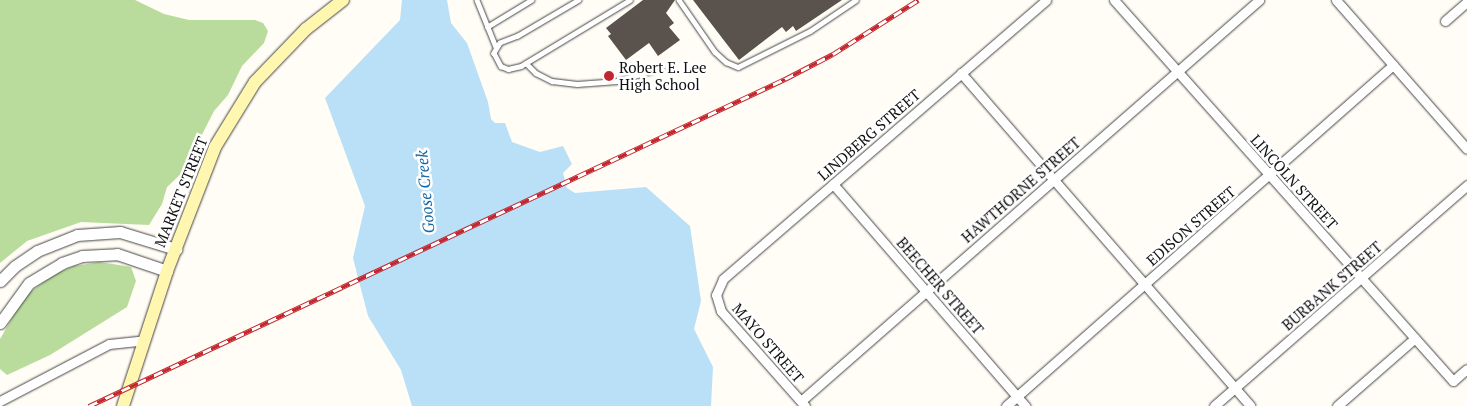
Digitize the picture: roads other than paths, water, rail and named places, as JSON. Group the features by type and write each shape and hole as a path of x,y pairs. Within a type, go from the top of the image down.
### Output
{"main road":[{"name":"MARKET STREET","path":"124,406 168,271 200,181 234,114 281,53 343,0"}],"street":[{"name":"LINDBERG STREET","path":"716,295 723,279 1046,0"},
{"name":"LINCOLN STREET","path":"1114,0 1453,381 1467,370"},
{"name":"HAWTHORNE STREET","path":"803,404 926,292 1259,0"},
{"path":"1336,0 1467,149"},
{"path":"1445,21 1467,2"},
{"name":"EDISON STREET","path":"1006,406 1393,65"},
{"path":"962,73 1250,406"},
{"name":"BEECHER STREET","path":"833,184 1025,406"},
{"name":"BURBANK STREET","path":"1214,406 1362,279 1467,185"},
{"path":"0,281 15,266 37,251 77,235 120,232 176,248"},
{"path":"0,323 29,283 55,267 82,256 117,254 168,271"},
{"name":"MAYO STREET","path":"716,295 721,311 803,404"},
{"path":"1337,406 1414,338"},
{"path":"0,401 109,344 145,340"}],"lane":[{"path":"477,0 496,47"},
{"path":"487,27 531,0"},
{"path":"578,0 496,47 494,53 501,66 515,68 526,63 630,0"},
{"path":"679,0 715,52 726,62 738,67 824,23 856,0"},
{"path":"526,63 536,74 552,81 577,84 617,81 661,68"}],"water":[{"name":"Goose Creek","path":"402,0 447,0 451,23 467,43 488,102 491,119 495,123 505,123 512,142 540,152 563,146 572,164 563,173 567,188 575,193 646,187 690,226 701,301 694,329 713,367 711,406 412,406 401,370 368,316 353,258 365,206 325,98 400,20"}],"railway":[{"path":"89,406 785,79 833,54 918,0"}],"place":[{"name":"Robert E. Lee High School","path":"609,76"}]}
